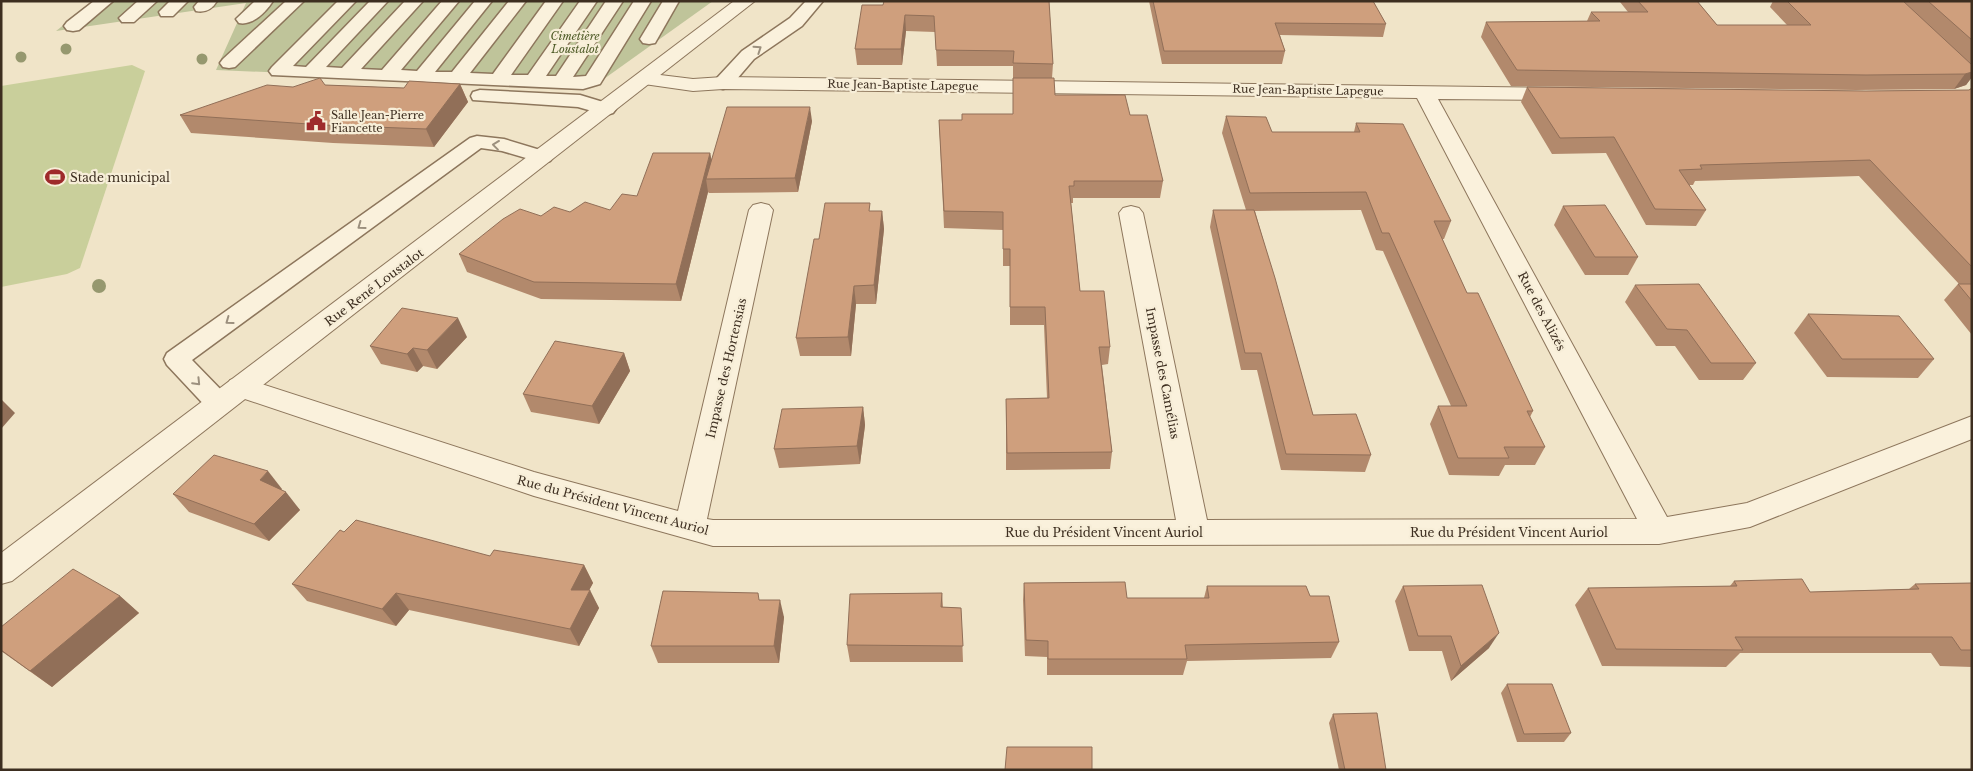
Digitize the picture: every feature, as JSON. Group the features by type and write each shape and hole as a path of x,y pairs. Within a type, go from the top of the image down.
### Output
{"street":[{"name":"Rue René Loustalot","path":"1,571 746,1"},
{"name":"Rue Jean-Baptiste Lapegue","path":"644,79 692,85 723,83 1581,94"},
{"name":"Rue des Alizés","path":"1424,92 1659,531"},
{"name":"Impasse des Hortensias","path":"690,527 761,210"},
{"name":"Impasse des Camélias","path":"1131,213 1194,532"},
{"name":"Rue du Président Vincent Auriol","path":"229,395 534,484 713,533 1659,531 1750,515 1972,427"}],"lane":[{"path":"72,26 105,1"},
{"path":"128,18 149,1"},
{"path":"245,19 265,1"},
{"path":"230,63 296,1"},
{"path":"265,62 328,1"},
{"path":"348,1 278,70 583,83 593,80 643,1"},
{"path":"311,72 380,1"},
{"path":"348,73 414,1"},
{"path":"387,75 452,1"},
{"path":"422,76 484,1"},
{"path":"457,78 518,1"},
{"path":"498,80 555,1"},
{"path":"533,81 589,1"},
{"path":"561,82 615,1"},
{"path":"648,39 671,1"},
{"path":"723,83 748,55 796,22 815,1"},
{"path":"289,88 440,93 580,101 606,109"},
{"path":"229,395 176,359 477,142 504,145 543,157"}],"green space":[{"name":"Cimetière Loustalot","path":"94,1 713,1 594,86 216,70 246,3 56,31"},
{"name":"Stade municipal","path":"132,65 145,71 80,268 67,274 1,287 1,86"}],"building":[{"path":"884,1 1049,1 1053,64 1013,63 1014,51 936,50 934,16 905,15 901,49 855,49 862,5 883,5"},
{"path":"1153,1 1373,1 1386,24 1275,23 1285,51 1164,51"},
{"path":"1638,1 1697,1 1717,25 1811,25 1787,1 1903,1 1972,65 1972,72 1965,74 1866,75 1517,70 1486,22 1600,21 1591,12 1648,12"},
{"path":"1928,1 1972,1 1972,40"},
{"path":"320,78 325,85 404,88 409,81 460,84 426,129 323,125 180,115 267,85 293,87"},
{"path":"1013,78 1054,78 1055,95 1125,95 1130,115 1147,115 1163,181 1074,181 1074,186 1069,186 1080,291 1104,291 1110,347 1099,347 1112,452 1007,453 1006,399 1049,398 1045,307 1010,307 1010,249 1003,249 1003,212 944,211 939,120 962,120 962,114 1013,114"},
{"path":"1527,87 1866,91 1969,90 1972,88 1972,267 1870,160 1700,165 1702,169 1679,170 1706,210 1655,209 1614,137 1560,138"},
{"path":"727,107 810,107 795,178 706,179"},
{"path":"1226,116 1266,117 1272,132 1360,132 1356,123 1403,124 1451,221 1434,221 1467,293 1478,293 1533,411 1527,411 1545,447 1504,447 1509,458 1458,458 1438,406 1467,406 1389,233 1382,233 1366,192 1250,193"},
{"path":"653,153 710,153 676,284 534,282 459,254 503,219 520,209 541,216 554,207 570,212 585,202 610,210 622,194 637,196"},
{"path":"825,203 870,203 869,211 882,211 874,285 854,286 848,337 796,338 814,239 819,239"},
{"path":"1605,205 1638,257 1595,257 1563,206"},
{"path":"1213,210 1254,210 1313,415 1356,414 1371,455 1286,454 1261,353 1245,353"},
{"path":"1699,284 1756,363 1711,363 1687,330 1667,329 1635,285"},
{"path":"1958,284 1972,284 1972,301"},
{"path":"402,308 458,318 427,350 413,348 407,354 370,346"},
{"path":"1808,314 1899,316 1934,359 1842,359"},
{"path":"555,341 624,353 592,406 523,394"},
{"path":"863,407 857,446 774,449 782,409"},
{"path":"214,455 268,471 260,480 286,492 254,524 173,494"},
{"path":"356,520 490,556 494,550 584,565 571,590 590,590 570,629 396,593 382,609 292,584 340,530 344,532"},
{"path":"73,569 120,596 30,671 1,650 1,627"},
{"path":"1802,579 1810,592 1919,589 1915,584 1972,583 1972,650 1961,650 1952,637 1735,637 1743,650 1616,649 1588,588 1737,586 1734,581"},
{"path":"1125,582 1127,598 1209,598 1207,586 1306,586 1310,596 1329,596 1339,642 1185,645 1187,659 1048,659 1048,641 1026,640 1024,583"},
{"path":"1482,585 1499,633 1461,666 1451,636 1418,636 1403,586"},
{"path":"663,591 758,593 759,600 780,600 774,646 651,646"},
{"path":"942,593 941,607 961,608 963,646 847,645 850,594"},
{"path":"1507,684 1552,684 1571,733 1524,734"},
{"path":"1377,713 1386,770 1345,770 1333,714"},
{"path":"1007,747 1092,747 1092,770 1005,770"}],"place":[{"name":"Salle Jean-Pierre Fiancette","path":"316,121"},
{"name":"Stade municipal","path":"55,177"}]}
